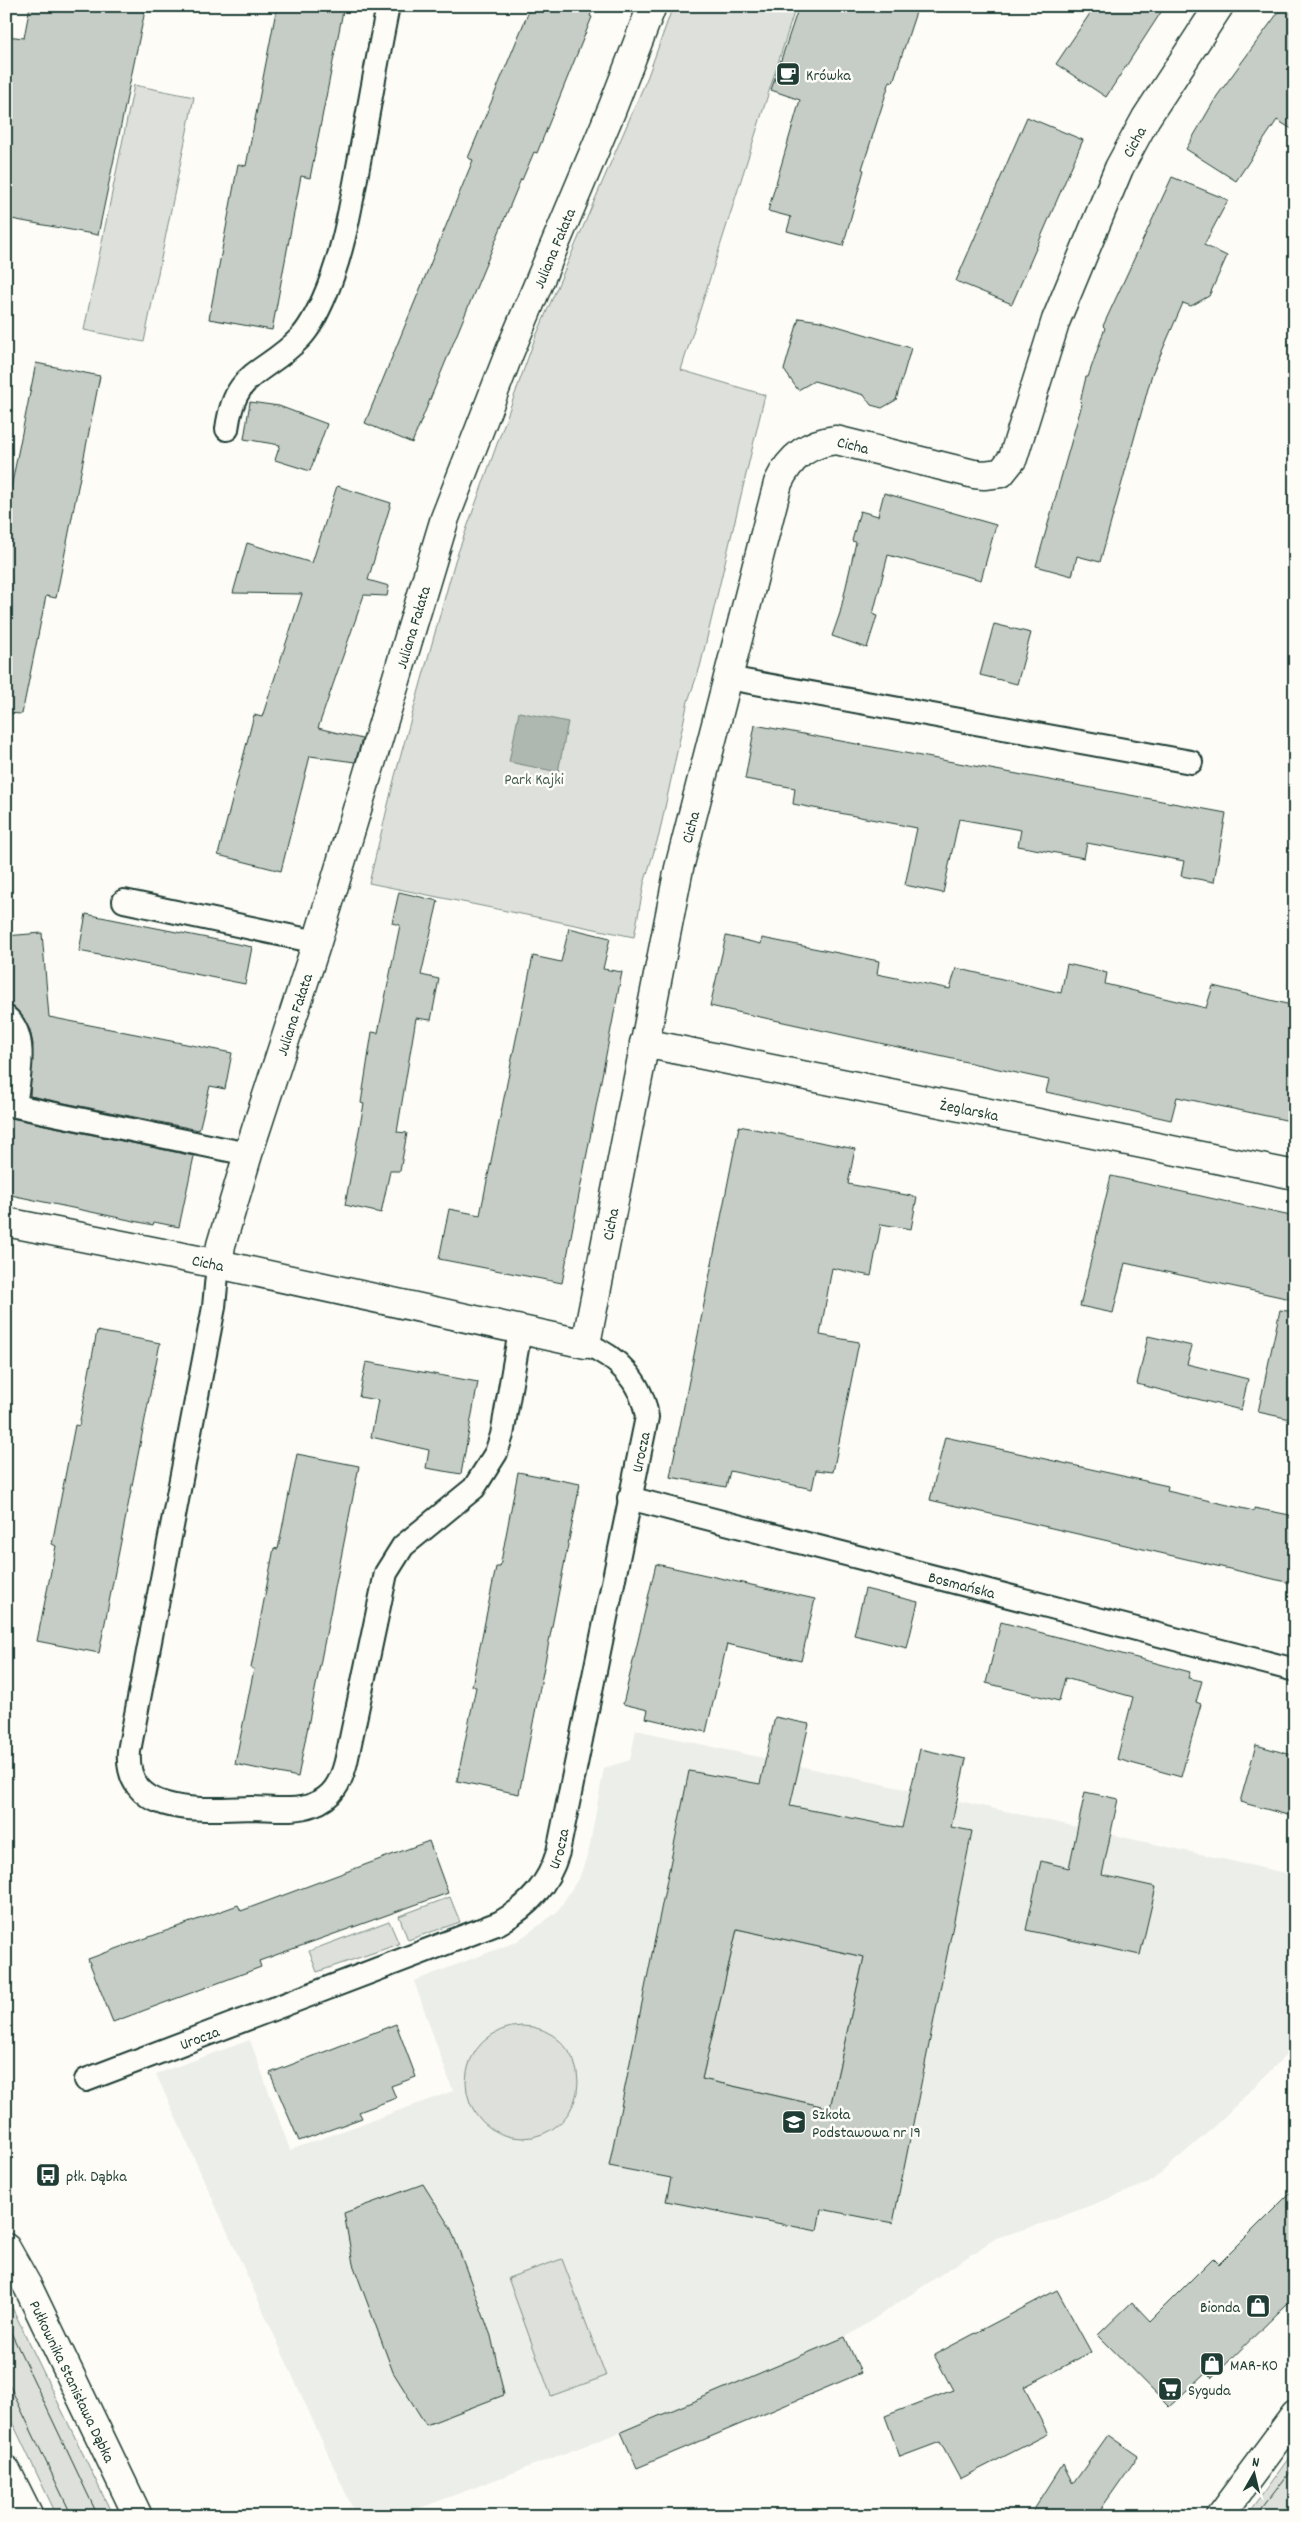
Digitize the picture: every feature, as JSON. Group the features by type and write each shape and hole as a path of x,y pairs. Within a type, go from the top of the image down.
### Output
{"street":[{"name":"Juliana Fałata","path":"218,1264 221,1245 248,1154 317,942 445,518 510,351 612,109 652,6"},
{"name":"Cicha","path":"6,1222 218,1264 586,1344 679,868 778,483 783,472 806,447 836,440 984,475 1000,473 1013,458 1056,320 1119,168 1146,118 1219,6"},
{"name":"Żeglarska","path":"644,1044 1295,1175"},
{"name":"Pułkownika Stanisława Dąbka","path":"6,2248 28,2287 138,2516"},
{"path":"1220,2516 1293,2419"},
{"path":"6,2470 29,2516"}],"lane":[{"path":"227,429 232,404 238,390 249,376 274,361 300,338 313,321 324,298 335,268 353,193 388,6"},
{"path":"728,678 1191,762"},
{"path":"124,901 317,942"},
{"path":"6,1017 12,1022 18,1033 20,1048 11,1105 248,1154"},
{"path":"218,1264 214,1307 129,1752 128,1765 136,1787 165,1805 202,1809 293,1808 312,1805 329,1796 339,1786 346,1762 386,1573 403,1546 455,1506 474,1488 492,1462 502,1435 520,1331"},
{"name":"Urocza","path":"86,2080 499,1923 516,1913 532,1900 546,1883 558,1852 647,1416 645,1404 627,1372 600,1350 586,1344"},
{"name":"Bosmańska","path":"630,1498 1295,1670"}],"shaded area":[{"path":"519,712 568,722 558,772 509,762"},
{"name":"Szkoła Podstawowa nr 19","path":"636,1730 1295,1875 1295,2046 1212,2129 1149,2183 1047,2222 996,2238 851,2334 621,2432 399,2516 356,2516 156,2074 250,2040 290,2150 453,2091 414,1981 516,1942 557,1912 580,1876 589,1850 604,1768 630,1760"}],"green space":[{"name":"Park Kajki","path":"673,6 796,6 681,370 765,395 700,667 688,701 659,835 644,884 634,937 369,883 395,776 455,561 534,341 648,76"},
{"path":"134,85 194,97 144,342 84,330"},
{"path":"450,1897 460,1922 408,1940 399,1916"},
{"path":"389,1921 399,1944 317,1972 309,1951"},
{"path":"737,1929 864,1957 830,2108 702,2079"},
{"path":"522,2026 543,2030 562,2042 574,2061 578,2082 574,2103 562,2122 543,2134 522,2138 501,2134 482,2122 470,2103 466,2082 470,2061 482,2042 501,2030"},
{"path":"562,2259 606,2376 551,2396 508,2278"},
{"path":"6,2295 113,2516 57,2516 6,2409"},
{"path":"1288,2459 1295,2466 1295,2516 1247,2516"}],"building":[{"path":"30,6 146,6 98,235 6,218 6,36 24,38"},
{"path":"277,6 344,6 310,178 301,176 272,330 209,319 238,164 246,166"},
{"path":"531,6 594,6 590,16 592,17 537,153 534,152 521,179 412,443 365,423 473,160 468,158"},
{"path":"799,6 918,6 893,82 890,81 862,169 864,170 843,246 787,231 791,217 768,211 800,100 771,90"},
{"path":"1095,6 1165,6 1106,97 1056,64"},
{"path":"1283,6 1295,6 1295,131 1277,120 1236,181 1186,149 1217,96"},
{"path":"1027,117 1083,140 1012,304 956,281"},
{"path":"1172,177 1228,200 1204,245 1227,256 1209,296 1191,306 1183,303 1152,374 1100,562 1077,556 1072,576 1036,566 1082,404 1080,402 1086,377 1088,377 1105,328 1103,326"},
{"path":"799,318 820,321 911,348 896,400 882,408 871,405 864,395 814,381 798,390 784,370"},
{"path":"36,363 100,376 56,598 46,596 22,714 6,713 6,513"},
{"path":"250,402 279,406 327,424 310,471 275,460 280,445 244,439"},
{"path":"337,486 391,503 368,580 389,586 387,596 364,595 318,728 362,739 355,762 310,756 281,871 218,855 254,715 262,717 302,594 233,593 247,543 312,563"},
{"path":"884,493 996,525 981,580 888,555 873,614 877,616 867,648 832,636 840,613 856,542 852,541 860,511 878,516"},
{"path":"994,624 1031,633 1017,684 980,675"},
{"path":"755,725 1226,813 1214,882 1181,876 1184,861 1087,843 1084,858 1018,846 1021,830 959,819 943,893 905,885 917,828 793,804 795,788 745,779"},
{"path":"399,892 438,901 421,975 439,979 431,1020 416,1018 397,1132 407,1133 400,1171 390,1171 381,1213 345,1205 364,1104 361,1103 372,1032 378,1033 400,925 392,923"},
{"path":"86,914 252,947 245,984 79,951"},
{"path":"569,928 610,938 603,969 622,972 562,1283 439,1259 449,1209 480,1215 533,956 561,962"},
{"path":"42,933 49,1017 232,1053 225,1089 210,1086 199,1130 30,1096 33,1044 30,1030 23,1017 15,1008 6,1004 6,936"},
{"path":"726,936 761,944 762,938 879,961 877,974 950,989 956,968 1061,993 1067,964 1107,973 1105,984 1206,1008 1213,986 1295,1006 1295,1122 1177,1097 1171,1120 1046,1092 1049,1080 710,1006"},
{"path":"6,1117 194,1156 179,1227 154,1222 153,1225 6,1194"},
{"path":"739,1126 855,1149 848,1184 917,1197 911,1229 881,1224 871,1276 832,1268 820,1335 859,1342 833,1472 816,1470 812,1489 730,1471 726,1487 670,1477"},
{"path":"1111,1176 1295,1217 1295,1300 1125,1263 1113,1313 1080,1306"},
{"path":"1280,1310 1295,1312 1295,1420 1258,1412"},
{"path":"97,1331 160,1343 99,1653 37,1641 56,1546 52,1544 75,1425 79,1426"},
{"path":"1148,1336 1192,1346 1187,1364 1248,1379 1241,1410 1137,1384"},
{"path":"366,1362 478,1382 461,1474 426,1468 429,1450 371,1437 378,1400 359,1397"},
{"path":"945,1437 1168,1486 1167,1491 1254,1511 1254,1508 1295,1516 1295,1584 930,1500"},
{"path":"297,1454 359,1466 298,1777 235,1764 254,1669 251,1668 274,1548 278,1549"},
{"path":"518,1472 580,1484 519,1794 457,1781 476,1687 472,1686 496,1567 500,1567"},
{"path":"656,1564 815,1599 801,1661 727,1644 706,1732 646,1718 648,1710 623,1704"},
{"path":"865,1589 918,1602 907,1648 854,1635"},
{"path":"1001,1622 1190,1672 1188,1678 1202,1681 1196,1702 1201,1704 1181,1777 1117,1759 1133,1697 1065,1678 1059,1701 986,1683"},
{"path":"775,1717 809,1724 790,1806 902,1828 920,1749 966,1759 951,1827 972,1831 893,2223 821,2209 817,2231 666,2201 671,2178 609,2166 689,1771 760,1784","holes":["737,1929 864,1957 830,2108 702,2079"]},
{"path":"1256,1745 1295,1756 1295,1817 1240,1802"},
{"path":"1085,1792 1118,1799 1102,1875 1156,1887 1140,1955 1026,1930 1041,1861 1069,1868"},
{"path":"429,1841 448,1893 259,1961 261,1967 113,2022 88,1959 238,1905 241,1911"},
{"path":"396,2024 416,2077 391,2086 396,2098 359,2112 362,2118 299,2141 270,2073"},
{"path":"423,2184 451,2229 491,2336 504,2395 426,2425 393,2372 353,2264 344,2213"},
{"path":"1295,2188 1295,2296 1212,2378 1206,2372 1169,2407 1098,2335 1132,2302 1150,2321 1213,2258 1219,2264"},
{"path":"1057,2290 1091,2352 1024,2387 1048,2434 960,2479 940,2442 900,2457 885,2416 953,2390 934,2355"},
{"path":"845,2337 861,2373 637,2468 621,2432"},
{"path":"1108,2435 1138,2456 1096,2516 1030,2516 1063,2464 1073,2484"}],"tram line":[{"path":"6,2322 98,2516"},
{"path":"6,2378 72,2516"},
{"path":"1256,2516 1295,2465"}],"place":[{"name":"Krówka","path":"788,74"},
{"name":"Szkoła Podstawowa nr 19","path":"794,2122"},
{"name":"płk. Dąbka","path":"48,2175"},
{"name":"Bionda","path":"1258,2306"},
{"name":"MAR-KO","path":"1212,2364"},
{"name":"Syguda","path":"1170,2389"}]}
